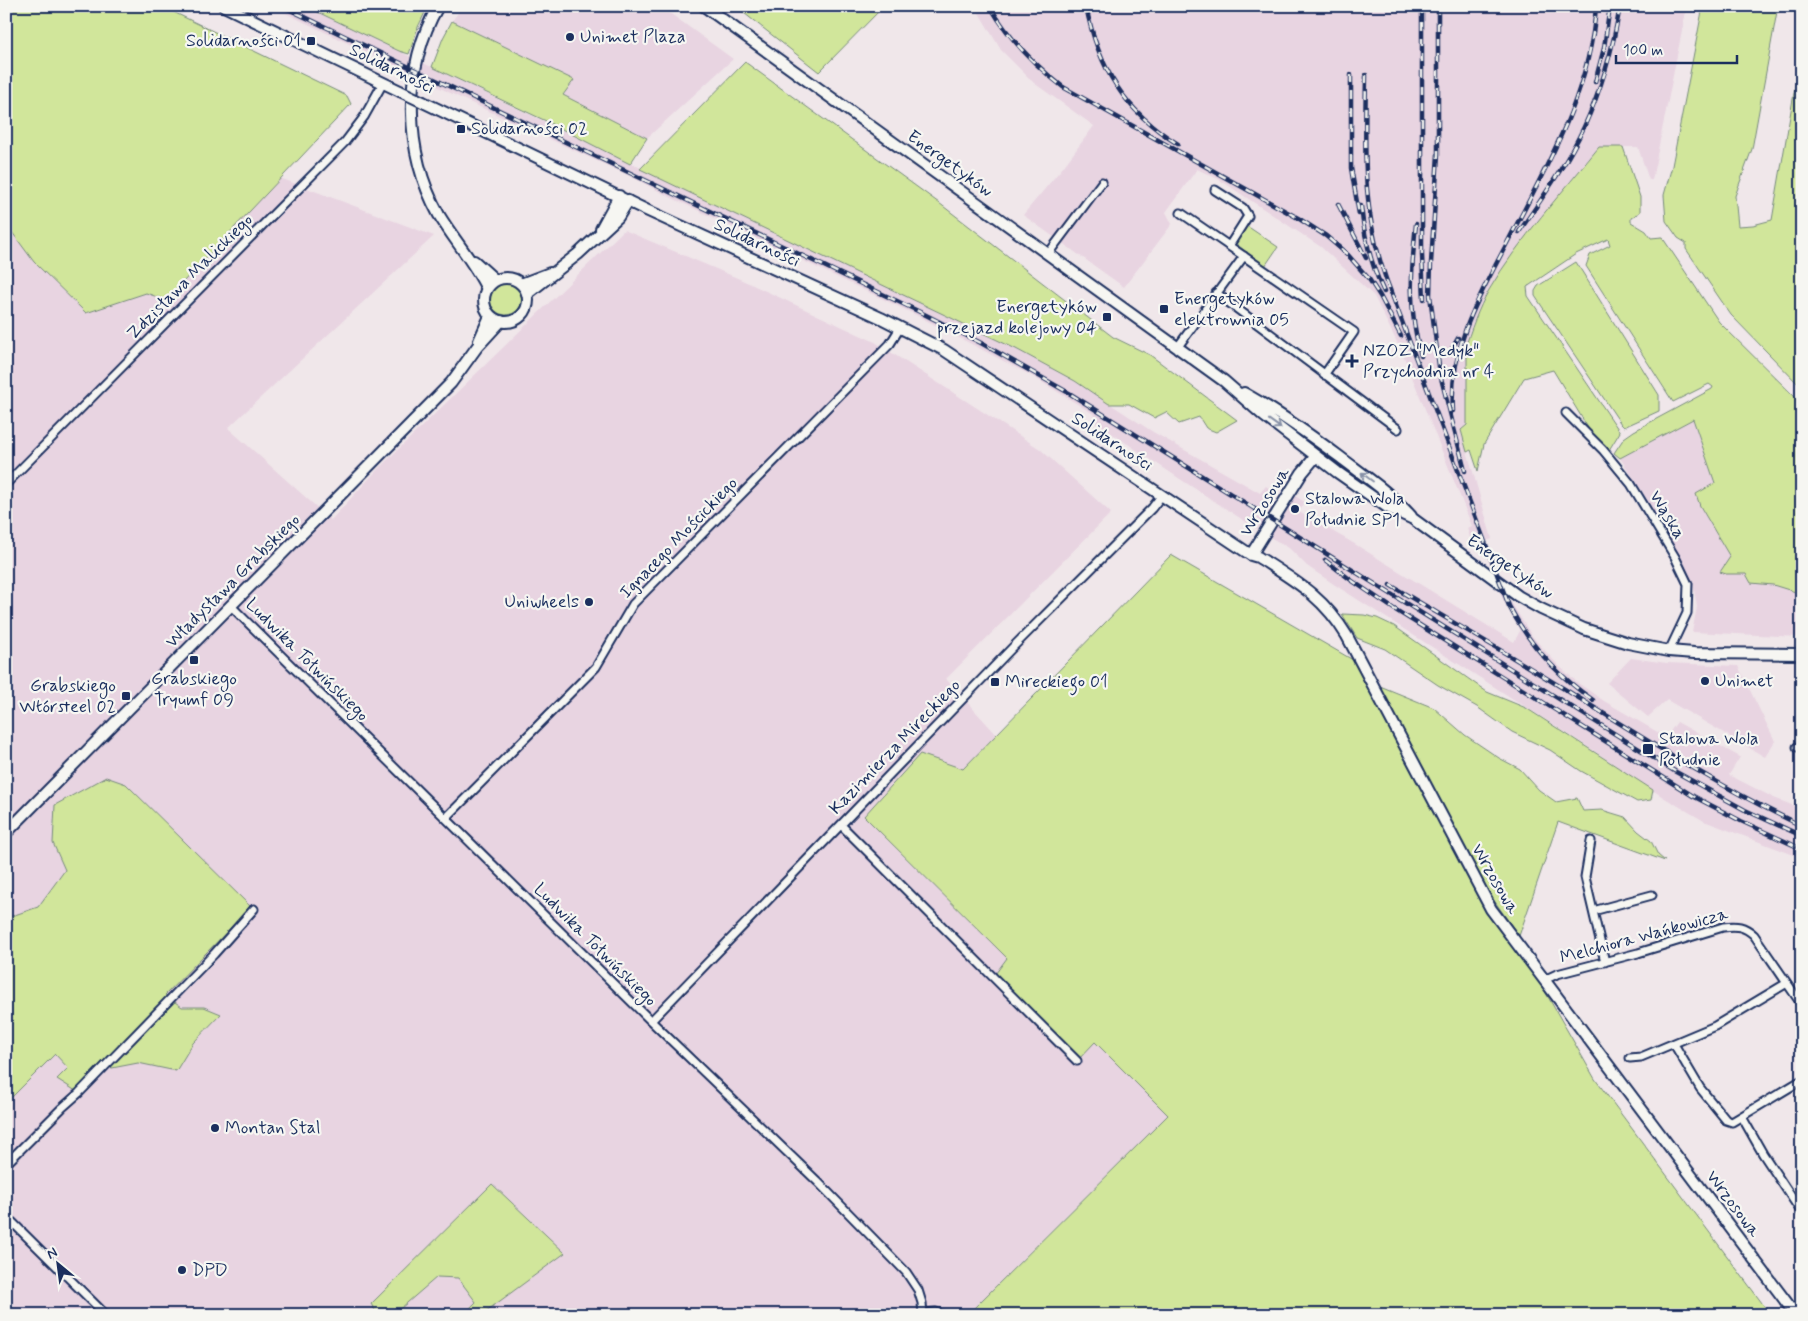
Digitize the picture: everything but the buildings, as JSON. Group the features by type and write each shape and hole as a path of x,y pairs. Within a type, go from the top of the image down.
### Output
{"street":[{"name":"Solidarności","path":"224,6 624,199 944,350 1251,555"},
{"path":"438,6 424,37 414,76 412,111 414,137 422,175 430,196 452,236 495,280"},
{"name":"Energetyków","path":"704,6 1177,348 1224,381 1271,408 1303,430 1389,494 1413,519 1518,596 1540,609 1584,629 1628,643 1668,651 1802,654"},
{"name":"Zdzisława Malickiego","path":"6,484 350,137 364,118 383,83"},
{"path":"1048,254 1102,182"},
{"path":"1215,190 1243,208 1248,216 1229,246"},
{"path":"527,294 570,261 618,217 624,199"},
{"path":"1182,213 1354,332 1324,375"},
{"path":"465,251 487,289"},
{"path":"1177,348 1244,256"},
{"path":"521,284 555,272"},
{"path":"508,278 521,284 527,294 526,306 519,317 507,322 490,316 484,303 487,289 495,280 508,278"},
{"path":"1216,293 1398,429"},
{"name":"Władysława Grabskiego","path":"477,347 490,316"},
{"name":"Władysława Grabskiego","path":"6,833 451,383 477,347 501,321"},
{"name":"Ignacego Mościckiego","path":"446,818 596,667 633,604 884,351 900,328"},
{"name":"Energetyków","path":"1224,381 1264,416 1316,456 1388,507 1413,519"},
{"name":"Wąska","path":"1566,413 1603,450 1631,484 1675,557 1688,584 1688,613 1668,651"},
{"path":"1303,430 1316,456 1352,466"},
{"name":"Wrzosowa","path":"1316,456 1302,473 1251,555 1258,557 1309,591 1337,619 1486,899 1544,980 1796,1315"},
{"name":"Kazimierza Mireckiego","path":"651,1021 1068,590 1152,508 1162,495"},
{"name":"Ludwika Tołwińskiego","path":"230,605 651,1021 804,1168 906,1272 918,1290 923,1314"},
{"path":"841,825 1077,1061"},
{"path":"1591,841 1585,877 1605,962"},
{"path":"1593,911 1652,895"},
{"path":"6,1164 79,1093 214,954 254,910"},
{"name":"Melchiora Wańkowicza","path":"1544,980 1557,974 1605,962 1723,927 1737,925 1754,935 1802,1005"},
{"path":"1630,1058 1642,1057 1715,1026 1786,983"},
{"path":"1674,1044 1700,1088 1726,1120 1732,1122 1802,1080"},
{"path":"1742,1117 1763,1154 1802,1213"},
{"path":"6,1216 106,1315"},
{"path":"923,1314 936,1312 942,1315"}],"shaded area":[{"path":"271,6 305,6 1016,349 1075,381 1153,432 1260,493 1266,486 1277,494 1273,500 1277,503 1274,508 1284,513 1295,496 1305,502 1299,512 1514,642 1520,631 1502,597 1482,543 1473,546 1467,528 1472,526 1402,352 1374,296 1321,247 1220,180 1197,169 1166,212 1172,224 1124,287 1023,215 1094,126 1034,83 1001,50 975,6 1687,6 1652,180 1649,180 1638,147 1599,147 1513,254 1488,291 1464,350 1467,351 1467,425 1461,430 1492,539 1487,541 1509,599 1532,636 1558,665 1578,683 1604,701 1666,737 1677,722 1740,757 1729,775 1774,798 1802,809 1802,858 1704,821 1663,797 1335,585 1307,566 1289,548 1268,536 1272,530 1262,524 1257,529 1092,420 1095,415 1032,376 916,315 630,176 469,102"},
{"path":"463,6 660,6 733,59 647,138 563,95 573,80 452,21"},
{"path":"6,75 434,236 228,428 331,520 378,469 624,230 742,280 875,342 1040,449 1111,513 946,679 997,735 963,769 864,816 1007,958 1077,1060 1095,1042 1168,1115 967,1315 6,1315"},
{"path":"1693,419 1715,483 1700,506 1734,563 1802,577 1802,637 1692,632 1697,607 1693,583 1640,488 1620,458"},
{"path":"1631,658 1667,663 1738,666 1775,741 1765,757 1667,700 1648,717 1607,683"}],"green space":[{"path":"6,6 161,6 347,96 351,104 166,300 146,293 86,313 34,262 6,224"},
{"path":"305,6 428,6 418,27 409,54"},
{"path":"735,6 884,6 819,72"},
{"path":"1703,6 1778,6 1752,149 1735,196 1738,226 1753,225 1772,220 1802,47 1802,388 1731,315 1686,249 1686,243 1678,238 1666,221 1664,195 1672,166"},
{"path":"452,21 574,80 563,95 647,138 630,164 546,121 432,67"},
{"path":"745,62 939,203 1113,337 1150,355 1237,420 1216,432 1206,428 1199,417 1179,424 1166,412 1154,418 1129,404 1109,404 1075,381 1016,349 640,169"},
{"path":"1599,147 1623,147 1640,197 1640,212 1631,218 1631,222 1646,231 1651,238 1662,237 1719,322 1802,404 1802,594 1773,585 1751,583 1746,574 1726,574 1720,572 1730,557 1700,506 1696,494 1715,483 1693,419 1620,458 1614,453 1624,438 1634,431 1713,387 1709,384 1673,402 1586,266 1590,255 1610,245 1608,239 1576,254 1527,287 1528,296 1620,432 1609,450 1593,436 1553,370 1524,378 1484,444 1478,471 1471,450 1467,452 1461,430 1467,425 1467,351 1464,351 1478,312 1489,290 1514,253"},
{"path":"1247,226 1278,247 1265,266 1235,243"},
{"path":"1576,262 1659,395 1659,411 1624,427 1535,296 1538,286"},
{"path":"506,283 512,284 517,288 521,293 521,305 517,310 512,314 506,315 500,314 495,310 491,305 490,299 491,293 495,288 500,284"},
{"path":"1171,555 1353,660 1481,902 1512,946 1535,974 1595,1079 1771,1315 967,1315 1168,1115 1095,1042 1077,1061 993,977 1007,958 864,816 920,754 963,769"},
{"path":"1342,614 1364,615 1377,618 1394,626 1487,692 1526,708 1653,790 1651,800 1637,802 1581,771 1550,750 1512,732 1477,707 1438,685 1385,649 1357,638"},
{"path":"1380,686 1434,708 1465,735 1499,758 1520,769 1539,790 1556,802 1577,798 1583,811 1602,810 1625,817 1651,841 1658,855 1665,861 1558,822 1519,936 1486,889"},
{"path":"106,777 126,784 251,907 165,995 182,1007 204,1007 221,1014 193,1043 176,1071 138,1063 112,1068 106,1065 79,1093 57,1079 68,1068 55,1054 6,1103 6,1015 10,1011 6,1007 6,918 38,907 65,870 53,843 55,805"},
{"path":"492,1184 565,1253 481,1315 463,1315 476,1302 458,1278 437,1277 393,1315 378,1315 371,1304"}],"railway":[{"path":"282,6 981,343 1069,393 1676,772 1745,810 1802,836"},
{"path":"990,6 1022,50 1063,87 1298,218 1326,236 1348,255 1369,279 1401,336"},
{"path":"1086,6 1098,49 1116,86 1143,117 1178,144"},
{"path":"1422,6 1422,255 1424,299"},
{"path":"1438,6 1438,154 1430,295 1440,374 1465,471"},
{"path":"1453,411 1453,388 1456,367 1460,346 1467,326 1484,286 1550,160 1563,131 1585,71 1592,39 1596,6"},
{"path":"1595,82 1604,48 1610,6"},
{"path":"1519,232 1562,168 1584,127 1606,68 1620,6"},
{"path":"1351,75 1351,168 1359,214"},
{"path":"1366,75 1365,153 1368,203 1372,228 1386,279 1509,606 1545,658 1568,681 1593,700"},
{"path":"1338,204 1366,258"},
{"path":"1361,206 1369,250 1384,292"},
{"path":"1416,224 1412,306 1421,356"},
{"path":"1449,354 1458,338"},
{"path":"1325,560 1394,609 1693,796 1802,849"},
{"path":"1390,585 1682,761 1741,795 1802,826"}],"place":[{"name":"Unimet Plaza","path":"570,37"},
{"name":"Solidarności 01","path":"311,41"},
{"name":"Solidarności 02","path":"461,129"},
{"name":"Energetyków elektrownia 05","path":"1164,309"},
{"name":"Energetyków przejazd kolejowy 04","path":"1107,317"},
{"name":"NZOZ \"Medyk\" Przychodnia nr 4","path":"1352,361"},
{"name":"Stalowa Wola Południe SP1","path":"1295,509"},
{"name":"Uniwheels","path":"589,602"},
{"name":"Grabskiego Tryumf 09","path":"194,660"},
{"name":"Unimet","path":"1705,681"},
{"name":"Mireckiego 01","path":"995,682"},
{"name":"Grabskiego Wtórsteel 02","path":"126,696"},
{"name":"Stalowa Wola Południe","path":"1648,749"},
{"name":"Montan Stal","path":"215,1128"},
{"name":"DPD","path":"182,1270"}]}
